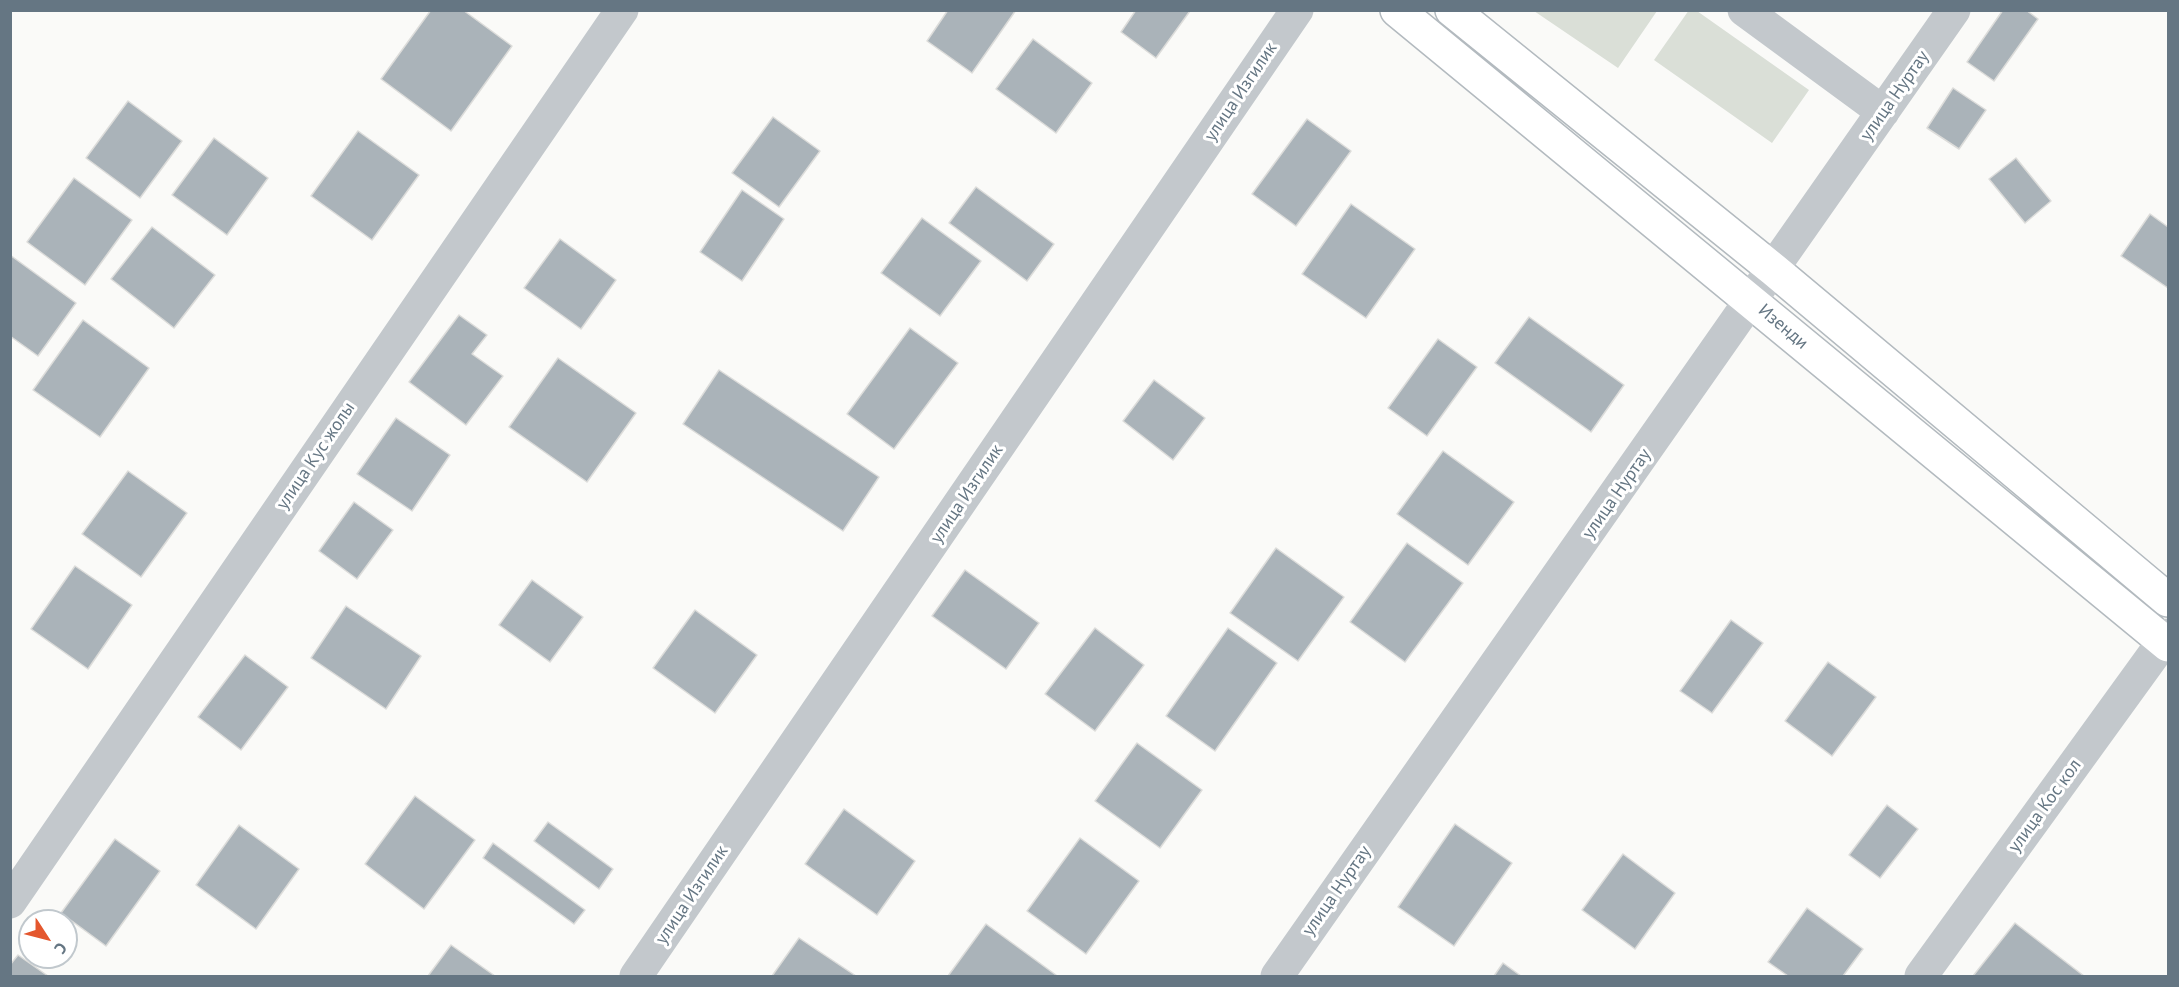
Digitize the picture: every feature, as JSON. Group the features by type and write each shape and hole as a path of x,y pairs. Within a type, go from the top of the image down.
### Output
{"street":[{"name":"улица Кус жолы","path":"10,902 622,10"},
{"name":"улица Изгилик","path":"636,976 1297,10"},
{"name":"Изенди","path":"1397,10 2167,640"},
{"name":"Изенди","path":"1452,10 1774,270 2169,600"},
{"path":"1744,10 1883,112"},
{"name":"улица Нуртау","path":"1277,976 1774,270 1954,10"},
{"name":"улица Кос кол","path":"1921,976 2167,640"}],"shaded area":[{"path":"1689,10 1697,11 1809,90 1772,143 1654,60"},
{"path":"1534,11 1657,11 1618,68"}],"building":[{"path":"431,10 463,10 512,46 451,131 381,79"},
{"path":"948,10 1016,10 972,73 927,41"},
{"path":"1136,10 1190,11 1156,58 1121,32"},
{"path":"2003,10 2026,10 2038,19 1994,81 1967,62"},
{"path":"1033,39 1092,83 1056,133 996,89"},
{"path":"1953,88 1986,110 1959,149 1927,128"},
{"path":"128,101 182,141 140,198 86,158"},
{"path":"773,117 820,151 779,207 732,173"},
{"path":"1307,119 1351,151 1296,226 1252,194"},
{"path":"358,131 419,175 372,240 311,196"},
{"path":"214,138 268,178 227,235 172,195"},
{"path":"2016,158 2051,201 2025,223 1989,179"},
{"path":"74,178 132,220 85,285 27,242"},
{"path":"976,187 1054,244 1027,281 949,223"},
{"path":"742,190 784,219 742,281 700,252"},
{"path":"1351,204 1415,249 1366,318 1302,274"},
{"path":"2150,214 2168,227 2168,288 2121,256"},
{"path":"922,218 981,261 940,316 881,273"},
{"path":"152,227 215,275 174,328 111,279"},
{"path":"560,239 616,280 581,329 524,288"},
{"path":"10,255 76,303 38,356 10,336"},
{"path":"459,315 487,335 472,354 503,376 466,425 409,382"},
{"path":"1529,317 1624,385 1591,432 1495,363"},
{"path":"83,320 149,368 100,437 33,390"},
{"path":"910,328 958,363 894,449 847,414"},
{"path":"1438,339 1477,367 1427,436 1388,408"},
{"path":"558,358 636,413 587,482 509,427"},
{"path":"719,370 879,477 843,531 683,424"},
{"path":"1154,380 1205,418 1173,460 1123,421"},
{"path":"396,418 450,455 412,511 357,474"},
{"path":"1443,451 1514,502 1468,565 1397,514"},
{"path":"128,471 187,513 141,577 82,534"},
{"path":"354,502 393,530 357,579 319,551"},
{"path":"1407,543 1463,583 1405,662 1350,622"},
{"path":"1276,548 1344,597 1298,661 1230,613"},
{"path":"75,566 132,605 88,669 31,629"},
{"path":"965,570 1039,623 1006,669 932,616"},
{"path":"532,580 583,617 550,662 499,625"},
{"path":"346,606 421,656 386,709 311,658"},
{"path":"695,610 757,655 715,713 653,668"},
{"path":"1731,620 1763,643 1712,713 1680,691"},
{"path":"1095,628 1144,665 1095,731 1045,694"},
{"path":"1228,628 1277,663 1215,751 1166,716"},
{"path":"245,655 288,687 241,750 198,717"},
{"path":"1828,662 1876,697 1832,756 1785,721"},
{"path":"1137,743 1202,790 1160,848 1095,801"},
{"path":"415,796 475,840 424,909 365,864"},
{"path":"1887,805 1918,829 1880,878 1849,855"},
{"path":"844,809 915,861 877,915 805,864"},
{"path":"548,822 613,869 599,889 534,841"},
{"path":"1455,824 1512,863 1454,946 1398,907"},
{"path":"239,825 299,869 256,929 196,885"},
{"path":"1080,838 1139,881 1086,954 1027,911"},
{"path":"115,839 160,871 106,946 78,925 78,909 64,909"},
{"path":"493,843 585,910 574,924 483,858"},
{"path":"1623,854 1675,893 1635,949 1582,910"},
{"path":"1807,908 1863,949 1843,976 1788,976 1768,962"},
{"path":"2015,923 2084,976 1973,976"},
{"path":"986,924 1056,975 948,976"},
{"path":"799,938 856,976 772,976"},
{"path":"451,945 495,976 428,976"},
{"path":"18,955 18,969 38,969 48,976 10,976 10,965"},
{"path":"1503,963 1521,976 1494,976"}]}
